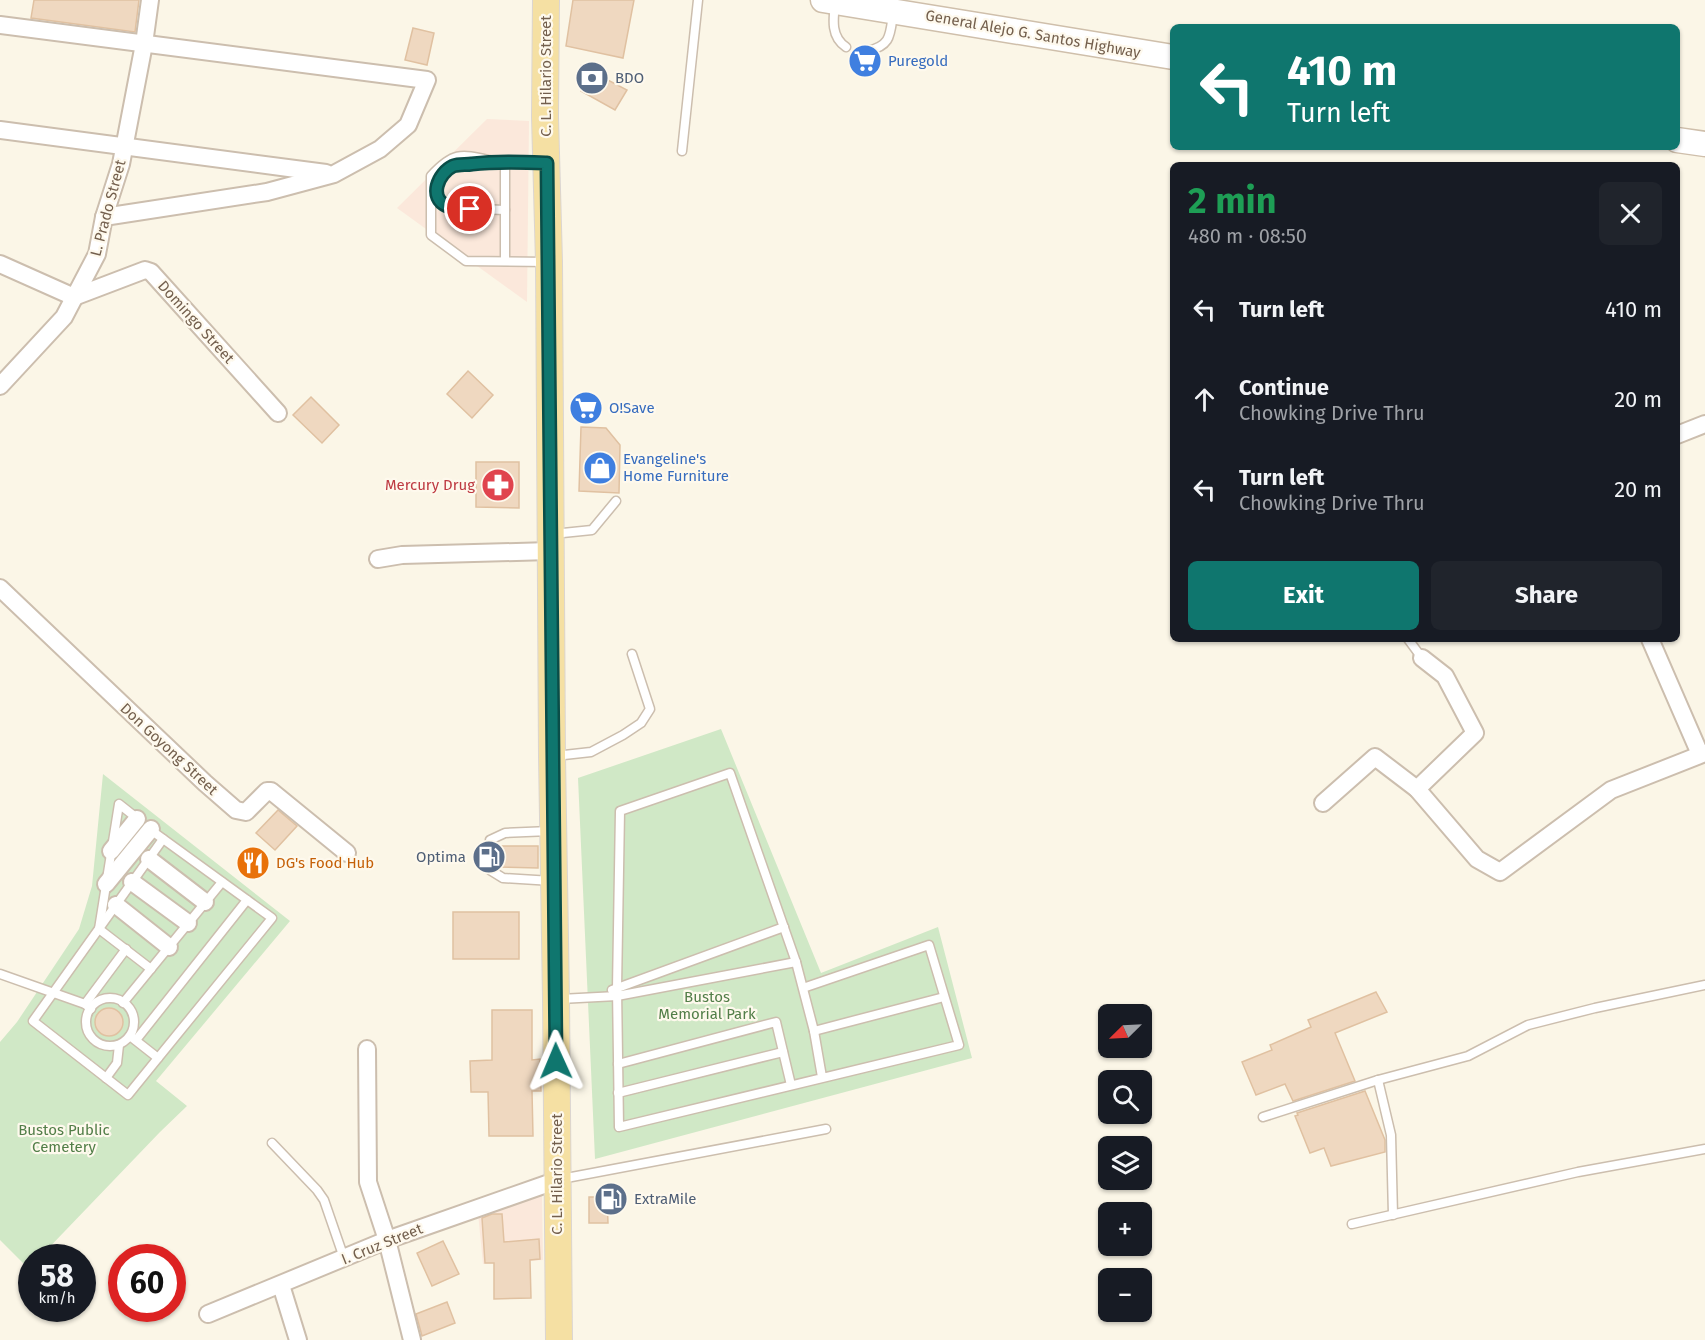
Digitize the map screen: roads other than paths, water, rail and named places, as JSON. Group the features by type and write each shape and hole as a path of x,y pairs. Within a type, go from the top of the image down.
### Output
{"main road":[{"name":"C. L. Hilario Street","path":"546,0 559,1340"},
{"name":"General Alejo G. Santos Highway","path":"829,1 1170,57"},
{"path":"1680,141 1705,145"}],"street":[{"name":"L. Prado Street","path":"0,386 64,316 97,254 104,217 121,164 150,0"},
{"path":"0,25 427,80 408,125 380,149 334,174 267,192 104,217"},
{"path":"0,130 334,174"},
{"path":"0,264 74,297"},
{"name":"Domingo Street","path":"74,297 146,270 151,272 278,413"},
{"path":"1680,434 1705,424"},
{"path":"378,559 550,543"},
{"name":"Don Goyong Street","path":"0,588 236,810 246,812 267,791 271,790 347,853"},
{"path":"1323,803 1375,757 1417,789 1477,859 1500,872 1611,790 1702,753 1651,642"},
{"path":"1417,789 1475,733 1445,676 1422,658"},
{"path":"111,851 137,819"},
{"path":"106,884 157,834"},
{"path":"149,859 205,902"},
{"path":"132,882 188,923"},
{"path":"116,905 169,946"},
{"path":"367,1049 368,1182 387,1240 412,1340"},
{"name":"I. Cruz Street","path":"208,1314 387,1240 558,1180"},
{"path":"281,1285 298,1340"}],"lane":[{"path":"682,151 698,0"},
{"path":"829,1 833,26 840,43 846,47"},
{"path":"867,51 876,49 885,43 889,36 894,11"},
{"path":"547,163 505,162 470,156 454,156 442,164 431,176 431,235 466,261 549,262"},
{"path":"493,161 455,165 440,178 437,195 440,201 453,208 505,210"},
{"path":"505,162 505,261"},
{"path":"550,543 592,530 598,526 616,501"},
{"path":"1410,642 1422,658"},
{"path":"552,756 591,752 641,723 650,709 632,654"},
{"path":"803,988 929,945 959,1045 619,1127 617,992 620,811 730,773 796,962 814,1031 822,1077"},
{"path":"99,929 119,804 272,918 128,1095 33,1021 99,929 132,882 149,859 157,834"},
{"path":"554,831 505,833 490,840 490,870 503,878 554,881"},
{"path":"123,1003 222,882"},
{"path":"126,949 88,1007 87,1023 92,1037 104,1045 119,1045 133,1038 247,900"},
{"path":"617,992 784,927"},
{"path":"99,929 151,969"},
{"path":"556,999 599,996 796,962"},
{"path":"0,974 54,992 88,1007"},
{"path":"1263,1117 1378,1080 1468,1056 1527,1025 1594,1008 1705,985"},
{"path":"814,1031 944,997"},
{"path":"88,1007 102,1000 117,999 123,1003 129,1008 134,1022 133,1038"},
{"path":"618,1064 776,1022 791,1085"},
{"path":"133,1038 158,1058"},
{"path":"106,1078 117,1063 119,1045"},
{"path":"618,1093 783,1052"},
{"path":"1378,1080 1391,1135 1393,1215"},
{"path":"558,1180 826,1129"},
{"path":"272,1143 324,1200 344,1258"},
{"path":"1352,1224 1578,1172 1705,1149"}],"place":[{"name":"Puregold","path":"865,61"},
{"name":"BDO","path":"592,78"},
{"name":"O!Save","path":"586,408"},
{"name":"Evangeline's Home Furniture","path":"600,468"},
{"name":"Mercury Drug","path":"498,485"},
{"name":"Optima","path":"489,857"},
{"name":"DG's Food Hub","path":"253,863"},
{"name":"ExtraMile","path":"611,1199"}],"park label":[{"name":"Bustos Memorial Park","path":"707,1006"},
{"name":"Bustos Public Cemetery","path":"64,1138"}]}
